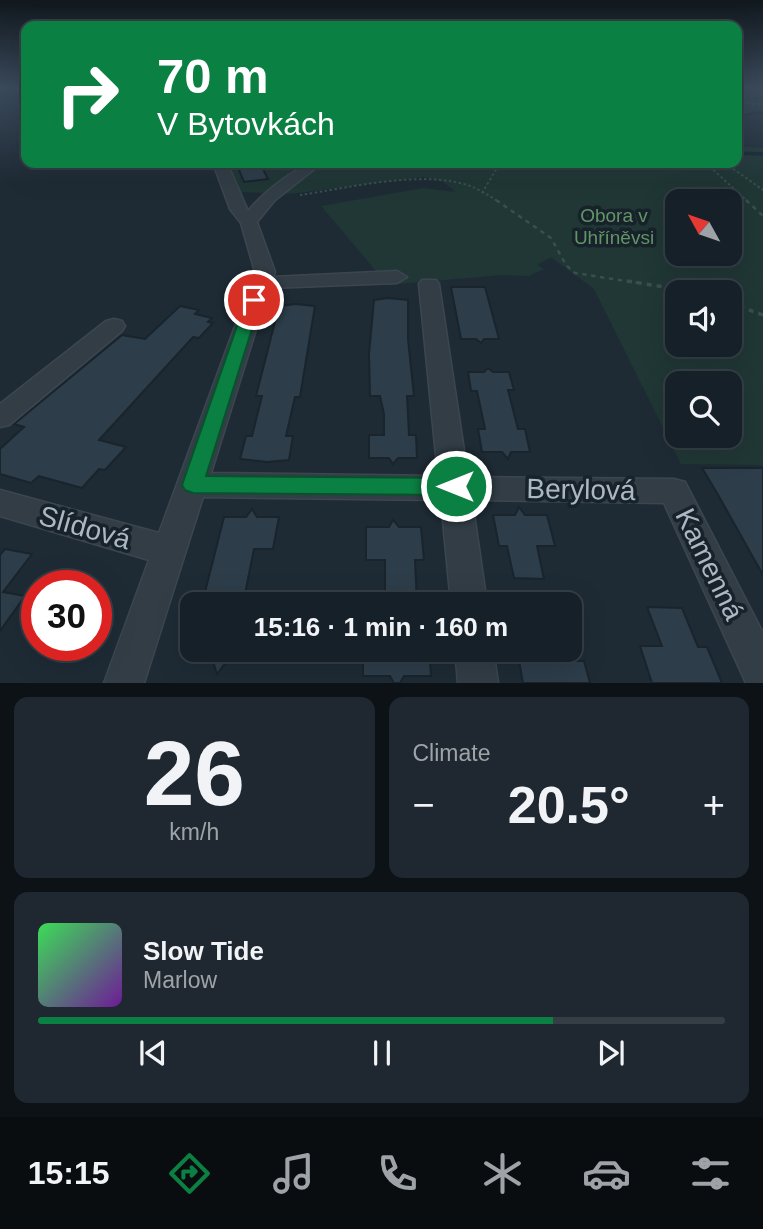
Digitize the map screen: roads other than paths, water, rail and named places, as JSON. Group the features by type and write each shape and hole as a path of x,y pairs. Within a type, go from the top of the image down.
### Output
{"street":[{"path":"124,683 265,272 249,222 238,209 222,168"},
{"path":"249,222 270,198 310,168"},
{"path":"231,194 270,198"},
{"path":"257,291 397,277"},
{"path":"429,284 468,592"},
{"path":"0,418 114,326"},
{"name":"Berylová","path":"193,485 456,486 674,491"},
{"name":"Kamenná","path":"674,491 763,675"},
{"name":"Slídová","path":"0,503 170,551"},
{"path":"476,662 478,683"}],"waterway":[{"path":"742,153 763,154"}],"park label":[{"name":"Obora v Uhříněvsi","path":"614,226"}]}
